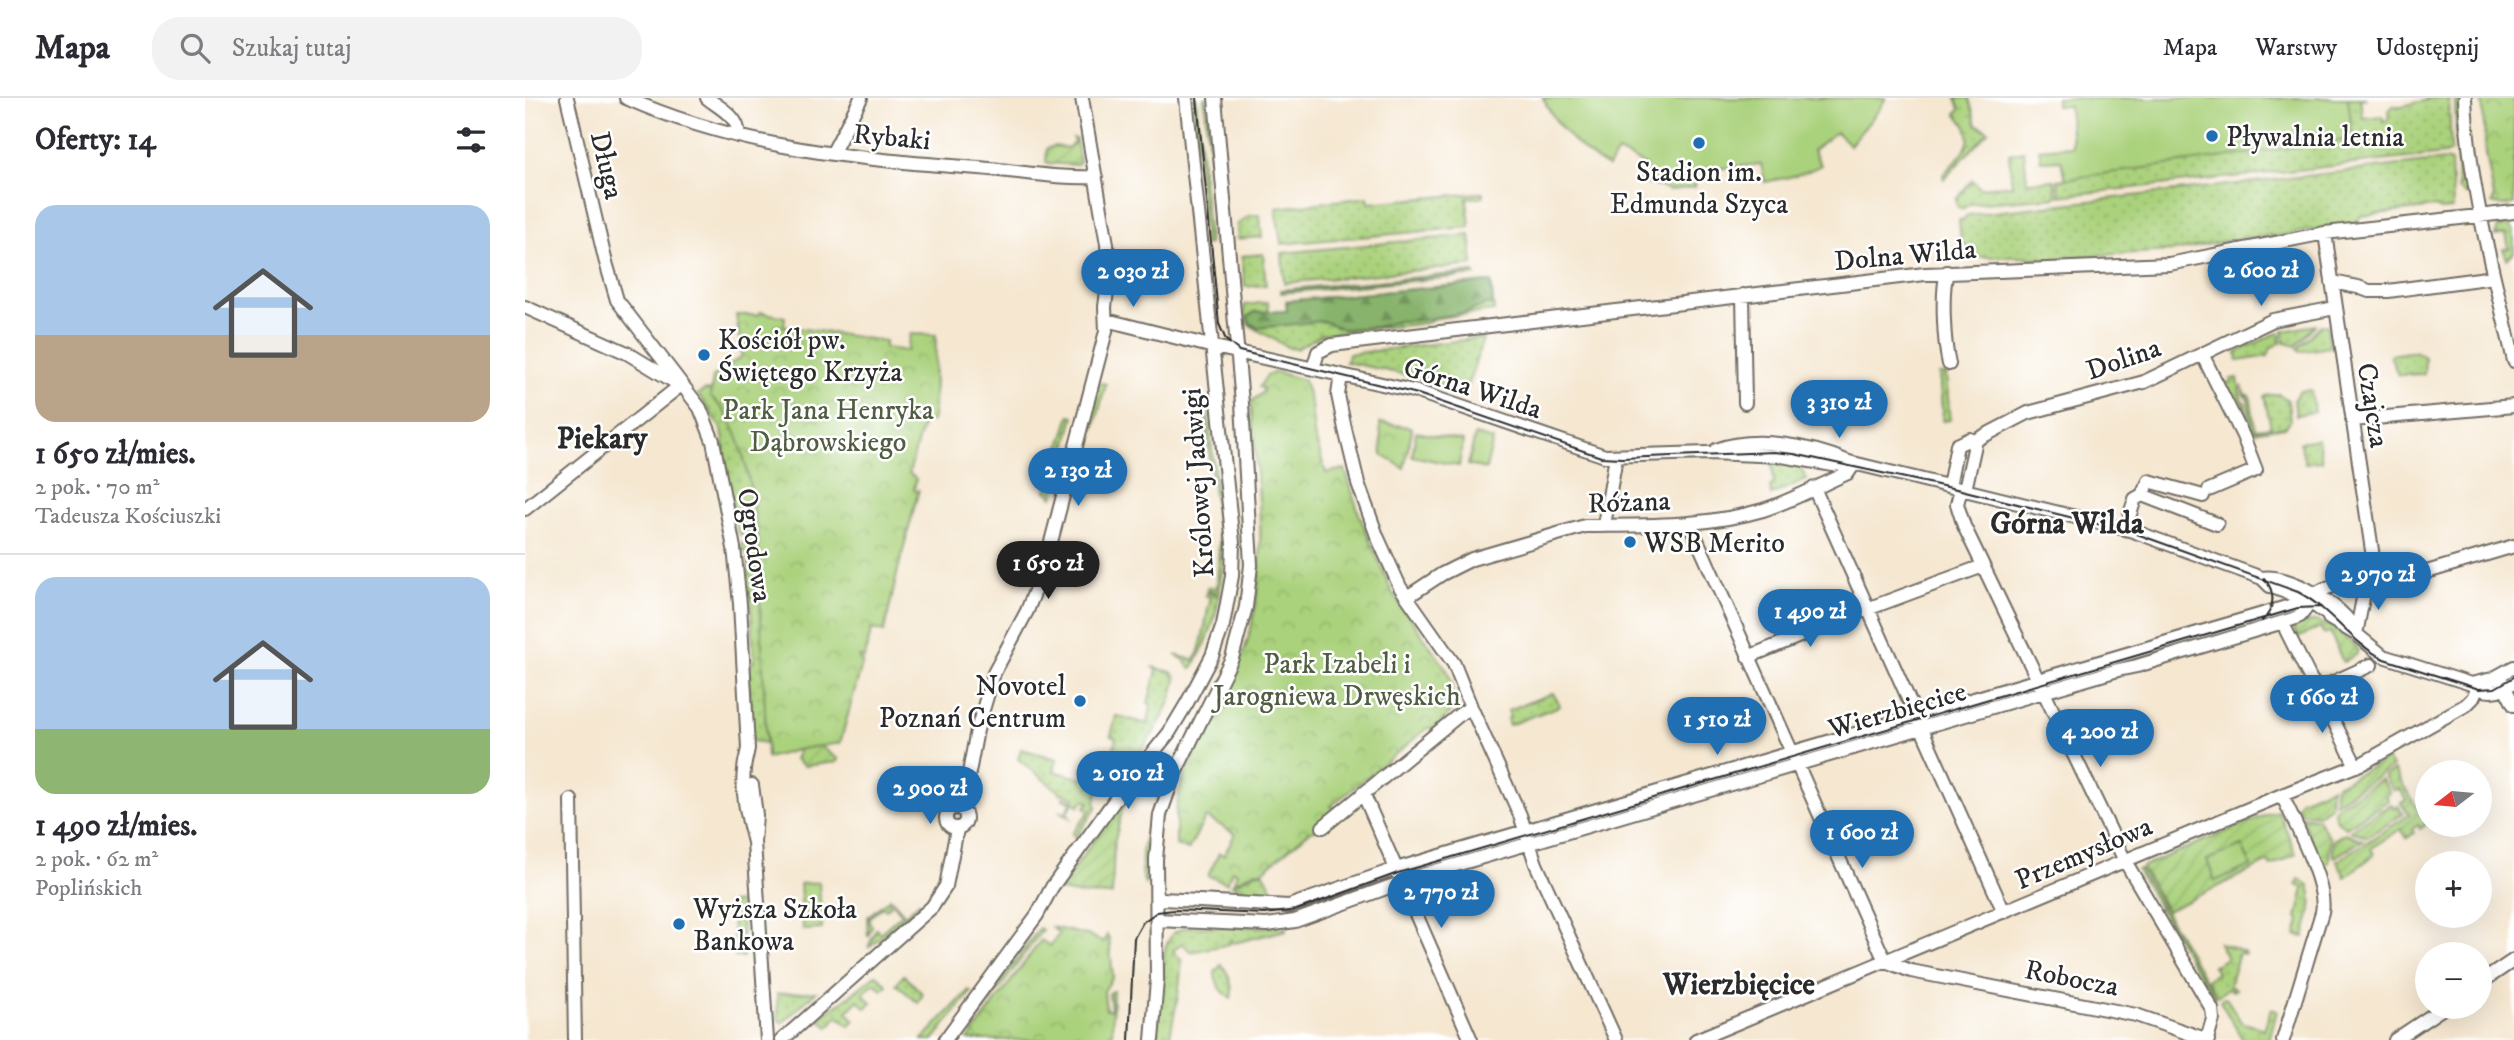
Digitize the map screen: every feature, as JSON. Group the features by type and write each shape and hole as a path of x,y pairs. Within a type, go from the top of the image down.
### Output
{"street":[{"name":"Długa","path":"567,98 601,244"},
{"name":"Rybaki","path":"626,98 684,122 738,136 832,154 1096,177"},
{"path":"707,98 736,122 738,136"},
{"path":"832,154 861,98"},
{"path":"782,1040 932,907 946,886 957,829 965,823 966,817 962,810 977,730 994,673 1027,611 1045,565 1106,331 1105,307 1109,275 1107,244 1082,98"},
{"name":"Królowej Jadwigi","path":"945,1040 1003,964 1037,915 1047,895 1120,793 1168,733 1204,671 1223,625 1233,558 1231,522 1217,347 1186,98"},
{"name":"Królowej Jadwigi","path":"1151,1040 1157,980 1157,840 1162,805 1177,767 1232,658 1243,622 1252,558 1238,352 1215,98"},
{"path":"2465,98 2469,147 2481,215 2514,361"},
{"name":"Dolna Wilda","path":"1313,369 1318,352 1332,345 1947,272 2161,264 2325,233 2514,212"},
{"name":"Czajcza","path":"2325,233 2374,564 2356,634"},
{"name":"Ogrodowa","path":"601,244 617,300 700,408 709,429 722,478 740,604 747,761 743,766 754,842 767,1040"},
{"path":"1947,272 1944,288 1946,352 1949,365"},
{"path":"2332,282 2358,286 2369,291 2388,291 2494,277"},
{"path":"1743,295 1745,403"},
{"path":"525,307 627,353 681,385 525,509"},
{"name":"Dolina","path":"2208,1040 2213,1019 2212,1009 2125,861 1961,518 1957,503 1958,488 1976,440 2021,416 2132,386 2273,320 2335,307"},
{"name":"Górna Wilda","path":"1106,320 1423,394 1593,453 1616,457 1709,453 1782,456 1833,465 1852,463 1958,488 2133,531 2262,578 2295,605"},
{"path":"2130,514 2135,499 2142,495 2149,481 2206,493 2256,470 2244,439 2202,354"},
{"path":"1341,375 1338,395 1358,483 1377,536 1396,579 1454,664 1520,815 1529,844 1616,1040"},
{"path":"2352,419 2514,406"},
{"path":"1604,525 1616,457"},
{"name":"Różana","path":"1407,597 1442,573 1472,559 1574,528 1690,524 1762,510 1848,473 1852,463"},
{"path":"1814,488 2004,912"},
{"path":"2142,495 2217,524"},
{"path":"1690,524 1885,961"},
{"name":"Wierzbięcice","path":"1157,920 1267,925 1291,922 1401,882 1797,765 1919,722 2042,686 2141,665 2311,599 2352,579 2386,584 2514,546"},
{"path":"1748,657 1772,645 1983,566"},
{"name":"Górna Wilda","path":"2262,578 2272,576 2311,599"},
{"path":"2311,599 2374,650 2387,657 2490,692 2509,685"},
{"path":"2311,599 2345,617 2356,634"},
{"path":"2295,605 2337,621"},
{"path":"2286,630 2356,766"},
{"path":"2318,689 2371,666"},
{"path":"2474,687 2514,667"},
{"path":"1204,671 1223,678"},
{"path":"2500,675 2509,685 2514,705"},
{"name":"Przemysłowa","path":"1696,1040 2356,766 2466,705 2473,698 2474,687"},
{"path":"1323,827 1471,707"},
{"name":"Wierzbięcice","path":"1157,902 1163,899 1289,906 1396,869 1791,752 1919,722"},
{"path":"1363,793 1471,1040"},
{"path":"2282,795 2324,899 2283,1040"},
{"path":"571,800 575,1040"},
{"path":"1911,950 1917,965 1924,973"},
{"path":"2492,975 2514,960"},
{"name":"Robocza","path":"1885,961 1911,971 2136,1014 2208,1040"},
{"path":"2396,1040 2427,1019"}],"green space":[{"path":"1193,98 1196,98 1209,244 1205,245"},
{"path":"1204,98 1207,98 1217,211 1223,243 1218,242"},
{"name":"Stadion im. Edmunda Szyca","path":"1543,98 1886,98 1850,145 1836,132 1813,150 1821,165 1808,171 1765,182 1761,164 1697,171 1695,187 1670,190 1639,181 1645,165 1618,152 1608,167 1588,154 1562,128"},
{"path":"1956,98 1969,98 1976,124 1989,131 1944,179 1943,175 1962,153 1968,139 1964,123 1956,114 1960,109"},
{"name":"Pływalnia letnia","path":"2056,98 2348,98 2353,139 2066,179 2061,160 2041,161 2039,149 2072,146 2069,106 2056,106"},
{"path":"2199,98 2367,98 2360,99 2363,118 2382,116 2383,121 2388,120 2393,106 2427,100 2426,98 2449,98 2451,151 2444,154 2059,196 2058,180 2066,179 2062,166"},
{"path":"2455,98 2459,100 2461,145 2468,194 2458,189"},
{"path":"2482,98 2514,98 2514,204 2502,206 2492,203 2494,197 2486,154"},
{"path":"1073,138 1076,139 1080,162 1076,165 1046,163 1047,148 1067,148 1074,143"},
{"path":"2024,151 2027,182 2055,180 2056,197 1970,204 1962,209 1957,206 1956,199 1972,180 1980,188 2012,185 2009,154"},
{"path":"2445,160 2451,162 2453,209 2440,210 2435,207 2361,216 2356,223 2271,237 2248,237 2174,251 2062,257 2058,260 1979,257 1961,242 1959,220 1968,215"},
{"path":"1483,193 1483,197 1467,198 1470,227 1281,244 1276,208 1368,197 1369,203"},
{"path":"1260,215 1262,237 1238,239 1237,225 1249,216"},
{"path":"2507,224 2514,231 2514,252 2507,259 2503,249 2509,248 2506,234 2495,236 2498,227"},
{"path":"1470,235 1473,265 1284,283 1282,253"},
{"path":"1263,254 1266,285 1245,287 1242,256"},
{"path":"1474,272 1475,275 1281,293 1281,290"},
{"path":"1491,282 1494,311 1438,318 1427,323 1323,334 1296,349 1289,348 1246,323 1244,305 1268,302 1269,313 1287,311 1286,301"},
{"path":"1491,282 1493,305 1376,327 1343,329 1323,321 1258,328 1250,323 1248,317 1254,312 1287,311 1286,301"},
{"name":"Park Jana Henryka Dąbrowskiego","path":"760,312 785,317 784,326 885,341 885,348 907,351 910,334 936,335 934,411 932,421 923,423 909,473 916,479 914,490 917,492 919,489 884,632 872,629 864,658 859,657 859,660 863,661 840,743 767,758 757,531 752,497 744,458 731,422 722,408 710,397 713,377 742,356 736,315 759,315"},
{"path":"2315,325 2296,346 2284,342 2283,331"},
{"path":"2321,325 2327,325 2330,347 2300,352 2298,348"},
{"path":"2279,332 2281,342 2271,348 2268,356 2238,361 2237,352"},
{"path":"1483,339 1465,394 1431,380 1430,382 1346,362 1349,354"},
{"path":"2415,351 2425,357 2424,374 2398,375 2390,355"},
{"name":"Park Izabeli i Jarogniewa Drwęskich","path":"1276,372 1304,380 1311,405 1314,434 1326,473 1345,469 1360,517 1393,594 1447,670 1452,684 1451,711 1436,728 1428,728 1331,806 1337,809 1319,824 1317,829 1309,832 1263,871 1256,871 1233,883 1237,873 1232,870 1227,883 1208,876 1219,853 1224,855 1235,834 1206,817 1188,850 1176,845 1176,811 1182,781 1212,722 1220,719 1227,706 1222,702 1239,665 1251,628 1257,592 1260,518 1251,402 1262,393 1263,388 1259,387 1267,375"},
{"path":"1939,374 1946,374 1950,420 1943,421"},
{"path":"2238,378 2241,399 2245,403 2249,430 2223,383"},
{"path":"1099,384 1106,384 1090,444 1084,440"},
{"path":"2242,385 2245,395 2249,395 2251,399 2255,429 2271,427 2264,396 2278,394 2288,400 2290,420 2285,427 2252,432 2248,399 2244,395"},
{"path":"705,390 713,391 757,422 766,743 752,741 748,668 754,660 750,593 744,597 742,577 749,575 747,551 740,551 742,544 752,535 750,532 741,535 737,531 726,473 722,430 698,394"},
{"path":"2311,390 2314,412 2296,415 2294,400 2300,391"},
{"path":"1208,412 1222,539 1219,593 1207,590 1208,587 1217,588 1219,540 1206,425"},
{"path":"1070,415 1074,416 1053,497 1046,491"},
{"path":"1380,423 1410,427 1412,430 1404,468 1382,455"},
{"path":"1416,432 1463,441 1459,466 1412,456"},
{"path":"1475,435 1493,440 1486,469 1468,465"},
{"path":"2318,439 2322,461 2305,463 2300,442"},
{"path":"1772,463 1799,465 1807,479 1771,495 1770,486 1774,485"},
{"path":"1206,592 1219,596 1212,625 1191,669 1183,659 1175,655 1195,660 1211,597 1206,596"},
{"path":"2316,621 2334,628 2356,646 2356,655 2343,662 2330,632 2324,634 2320,627 2298,638 2293,629 2295,625"},
{"path":"1152,667 1171,672 1176,677 1174,690 1154,732 1117,780 1107,776 1116,738 1111,736 1116,716 1148,724 1151,704 1148,703 1157,670"},
{"path":"1553,693 1560,706 1509,725 1508,710"},
{"path":"820,746 838,759 837,762 804,766 795,759 800,749"},
{"path":"1021,749 1057,759 1054,771 1083,779 1086,770 1104,775 1095,802 1097,806 1076,837 1072,834 1090,810 1085,807 1089,802 1084,800 1079,806 1075,802 1067,812 1070,818 1059,811 1066,812 1072,802 1063,797 1074,800 1075,797 1061,793 1018,759"},
{"path":"2387,759 2392,767 2335,803 2335,786"},
{"path":"2394,770 2415,804 2415,827 2412,829 2414,833 2407,838 2401,829 2371,848 2374,855 2345,877 2337,861 2409,815 2401,803 2406,800 2398,788 2393,791 2384,776"},
{"path":"2381,779 2390,793 2386,796 2389,800 2346,827 2338,822 2334,808"},
{"path":"1166,781 1145,885 1142,872 1143,845 1155,805"},
{"path":"2331,787 2330,806 2317,815 2300,812 2297,806 2300,800"},
{"path":"1126,795 1114,844 1112,895 1061,891 1060,888"},
{"path":"2391,804 2394,808 2398,806 2403,814 2367,837 2350,830"},
{"path":"2278,810 2296,854 2271,866 2268,862 2167,911 2143,866"},
{"path":"2301,816 2318,819 2330,838 2329,862 2322,866"},
{"path":"2345,833 2363,840 2335,857 2333,840"},
{"path":"2242,846 2251,866 2215,881 2207,860"},
{"path":"2140,869 2215,997 2213,999 2137,870"},
{"path":"1257,872 1264,873 1276,896 1316,884 1321,889 1295,897 1276,898 1232,885"},
{"path":"2299,879 2309,885 2311,898 2311,911 2304,937 2296,935 2304,888 2297,885"},
{"path":"819,882 822,929 803,930 800,884"},
{"path":"890,898 905,915 919,902 921,904 868,948 876,929 880,933 902,914 890,899 888,901 891,905 886,910 882,907 868,919 872,926 868,937 867,917"},
{"path":"740,902 743,957 735,957 731,903"},
{"path":"1052,927 1103,942 1107,935 1109,938 1113,977 1104,991 1106,1010 1111,1010 1109,993 1113,991 1112,1040 968,1040 1041,940 1050,946 1059,934"},
{"path":"1185,927 1285,927 1286,930 1234,943 1231,939 1230,944 1191,952 1182,943 1173,951 1182,961 1169,1040 1157,1040 1165,947 1173,933"},
{"path":"1039,928 1042,930 967,1030 973,1019"},
{"path":"2219,943 2245,954 2239,953 2229,986 2236,989 2228,989 2217,996 2207,979 2217,973 2213,966 2227,958"},
{"path":"1221,965 1230,980 1231,998 1216,980 1215,972"},
{"path":"876,974 887,985 882,990 874,983 863,994 872,1003 866,1008 858,1000 847,1012 855,1020 849,1026 838,1016 828,1027 819,1019 862,986"},
{"path":"904,975 923,994 918,1003 896,984"},
{"path":"969,990 971,992 933,1040 922,1040"},
{"path":"816,992 782,1023 778,1019 777,994"},
{"path":"2224,998 2241,1022 2264,1029 2271,1009 2277,1011 2269,1040 2243,1040 2220,1001"}],"tram line":[{"path":"1197,98 1219,324 1226,340 1239,351 1418,394 1601,457 1774,452 1794,454 1961,490 2134,533 2298,592 2321,607 2361,644 2384,659 2479,689 2495,688 2514,677"},
{"path":"2262,621 2272,606 2271,589 2264,578"},
{"path":"1129,1040 1134,938 1143,922 1157,912 1174,910 1265,914 1296,910 1398,873 2298,608 2321,607"}],"place":[{"name":"Pływalnia letnia","path":"2212,136"},
{"name":"Stadion im. Edmunda Szyca","path":"1699,143"},
{"name":"Kościół pw. Świętego Krzyża","path":"704,355"},
{"name":"WSB Merito","path":"1630,542"},
{"name":"Novotel Poznań Centrum","path":"1080,701"},
{"name":"Wyższa Szkoła Bankowa","path":"679,924"}],"district":[{"name":"Piekary","path":"602,438"},
{"name":"Górna Wilda","path":"2067,523"},
{"name":"Wierzbięcice","path":"1739,984"}]}
